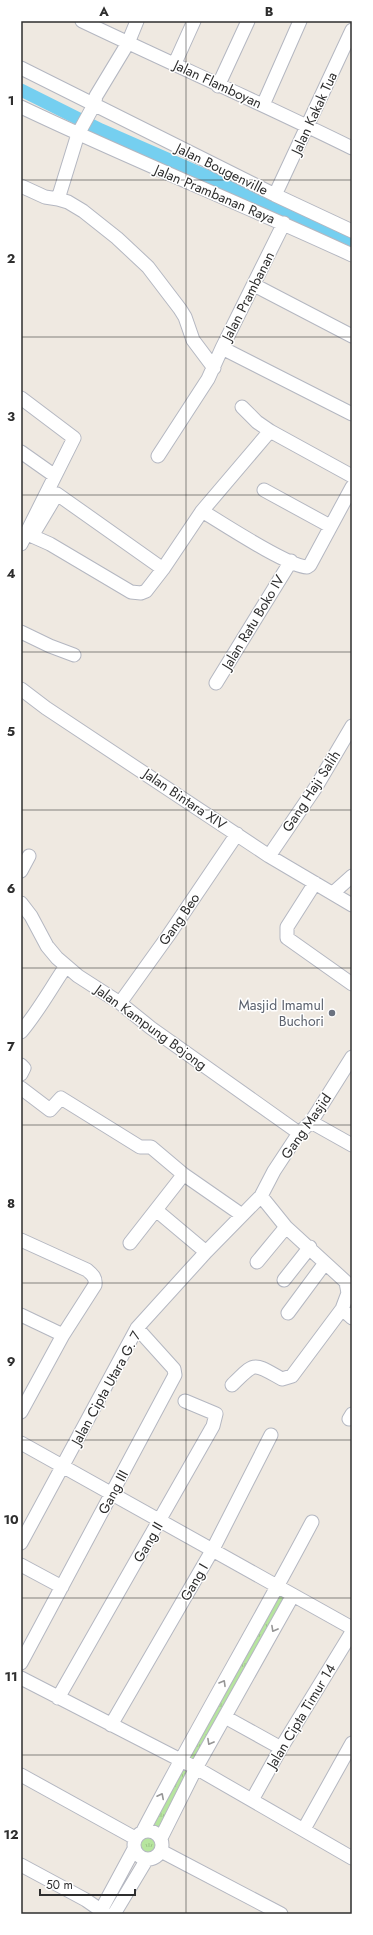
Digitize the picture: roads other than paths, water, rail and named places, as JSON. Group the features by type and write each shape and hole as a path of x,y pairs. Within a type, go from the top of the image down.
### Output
{"street":[{"name":"Jalan Flamboyan","path":"82,21 175,63 218,86 308,126 352,148"},
{"path":"58,199 78,134 94,105 96,96 128,43 137,21"},
{"path":"175,63 194,21"},
{"path":"218,86 248,21"},
{"path":"262,105 300,21"},
{"name":"Jalan Kakak Tua","path":"275,195 352,30"},
{"name":"Jalan Bougenville","path":"21,68 275,195 352,230"},
{"name":"Jalan Prambanan Raya","path":"21,107 78,134 284,223 352,255"},
{"path":"21,186 45,197 68,202 83,211 117,238 148,267 180,309 185,317 193,340 214,368"},
{"name":"Jalan Prambanan","path":"158,456 214,368 222,348 284,223"},
{"path":"254,285 352,336"},
{"path":"222,348 352,414"},
{"path":"21,398 74,437 74,440 21,544"},
{"path":"242,407 257,422 352,476"},
{"path":"163,569 57,494 32,536 50,544 134,593 146,591 163,569 202,511 270,430"},
{"path":"21,452 55,476"},
{"path":"264,490 330,526"},
{"name":"Jalan Ratu Boko IV","path":"202,511 231,529 303,566 310,565 330,526 350,495"},
{"name":"Jalan Ratu Boko IV","path":"216,683 291,561"},
{"path":"21,632 50,646 74,655"},
{"name":"Jalan Bintara XIV","path":"21,689 46,708 269,856 352,905"},
{"name":"Gang Haji Salih","path":"269,856 316,787 352,726"},
{"name":"Gang Beo","path":"120,1003 168,936 237,834"},
{"path":"21,871 29,856"},
{"path":"333,893 352,876"},
{"path":"315,883 287,927 287,938 352,984"},
{"name":"Jalan Kampung Bojong","path":"21,903 31,916 47,946 66,966 120,1003 151,1028 299,1133"},
{"path":"21,1032 34,1018 46,995 66,966"},
{"name":"Gang Masjid","path":"261,1196 274,1171 299,1133 311,1122 352,1057"},
{"path":"21,1065 24,1068 21,1074"},
{"path":"21,1088 50,1110 61,1098 140,1147 151,1147 183,1174 242,1215"},
{"path":"311,1122 352,1145"},
{"path":"130,1243 180,1179"},
{"path":"232,1385 250,1367 258,1365 282,1378 292,1376 342,1309 348,1293 346,1282 310,1247 286,1227 261,1196"},
{"name":"Jalan Cipta Utara G. 7","path":"21,1543 137,1328 206,1252 261,1196"},
{"path":"156,1210 206,1252"},
{"path":"257,1262 286,1227"},
{"path":"21,1240 87,1270 94,1276 95,1285 63,1335 21,1412"},
{"path":"284,1280 310,1247"},
{"path":"288,1313 325,1263"},
{"path":"342,1309 352,1318"},
{"path":"21,1315 63,1335"},
{"name":"Gang III","path":"21,1663 175,1376 174,1369 137,1328"},
{"name":"Gang II","path":"58,1698 161,1520 213,1426 216,1416 213,1412 185,1401"},
{"name":"Gang I","path":"111,1725 213,1549 271,1435"},
{"path":"21,1443 352,1628"},
{"path":"21,1865 86,1900 102,1913 138,1839 180,1760 278,1586 312,1522"},
{"path":"21,1565 62,1587"},
{"path":"161,1838 196,1768 293,1595"},
{"name":"Jalan Cipta Timur 14","path":"252,1800 281,1748 352,1632"},
{"path":"21,1678 196,1768 352,1858"},
{"path":"224,1717 281,1748"},
{"path":"304,1829 352,1743"},
{"path":"21,1775 138,1839"},
{"path":"152,1831 161,1838 163,1845 161,1851 153,1859 139,1857 138,1839 152,1831"},
{"path":"161,1851 281,1914"},
{"path":"114,1914 147,1859"}],"waterway":[{"path":"21,90 101,130 352,240"}],"place":[{"name":"Masjid Imamul Buchori","path":"332,1013"}]}
